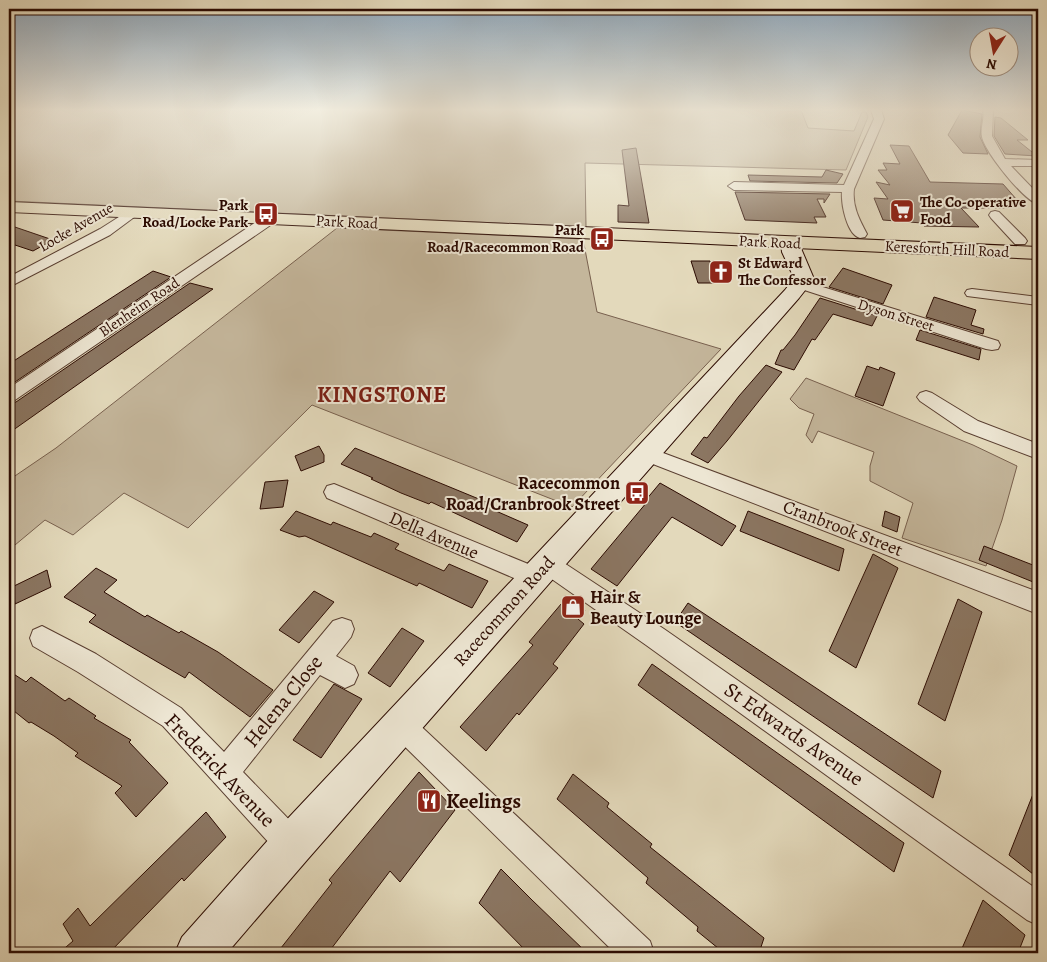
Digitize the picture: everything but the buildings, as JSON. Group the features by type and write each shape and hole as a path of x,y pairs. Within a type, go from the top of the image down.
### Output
{"highway":[{"name":"Park Road","path":"9,207 685,238 796,251 858,240"},
{"name":"Keresforth Hill Road","path":"858,240 1029,241"},
{"name":"Keresforth Hill Road","path":"858,240 1038,253"}],"street":[{"path":"858,240 847,225 849,214 846,201 848,189 863,155"},
{"path":"997,155 1038,200"},
{"path":"1003,162 1038,163"},
{"path":"734,186 848,189"},
{"name":"Locke Avenue","path":"9,283 105,232 132,212"},
{"name":"Keresforth Hill Road","path":"995,215 1029,241"},
{"name":"Blenheim Road","path":"9,396 270,219"},
{"name":"Dyson Street","path":"796,251 992,345"},
{"name":"Racecommon Road","path":"198,953 292,845 647,454 796,251"},
{"path":"972,293 997,292 1038,300"},
{"path":"926,397 971,426 1038,452"},
{"name":"Cranbrook Street","path":"647,454 1038,603"},
{"name":"Della Avenue","path":"334,492 541,570"},
{"name":"St Edwards Avenue","path":"541,570 655,636 1038,909"},
{"name":"Helena Close","path":"224,773 342,629"},
{"name":"Frederick Avenue","path":"42,638 87,663 172,716 292,845"},
{"path":"317,659 345,675"},
{"path":"400,725 638,953"}],"shaded area":[{"path":"9,155 852,155 846,170 585,163 586,227 9,201"},
{"path":"337,228 583,239 597,312 721,349 572,507 312,405 188,528 124,493 73,535 45,520 9,550 9,480 56,448"},
{"path":"806,378 973,445 1017,466 1002,520 986,566 902,538 913,503 870,481 870,466 874,452 818,431 812,443 806,435 814,414 799,408 790,399"}],"place":[{"name":"The Co-operative Food","path":"902,211"},
{"name":"Park Road/Locke Park","path":"266,214"},
{"name":"Park Road/Racecommon Road","path":"602,239"},
{"name":"St Edward The Confessor","path":"721,272"},
{"name":"Racecommon Road/Cranbrook Street","path":"637,493"},
{"name":"Hair & Beauty Lounge","path":"573,607"},
{"name":"Keelings","path":"429,801"}],"district":[{"name":"KINGSTONE","path":"382,394"}]}
